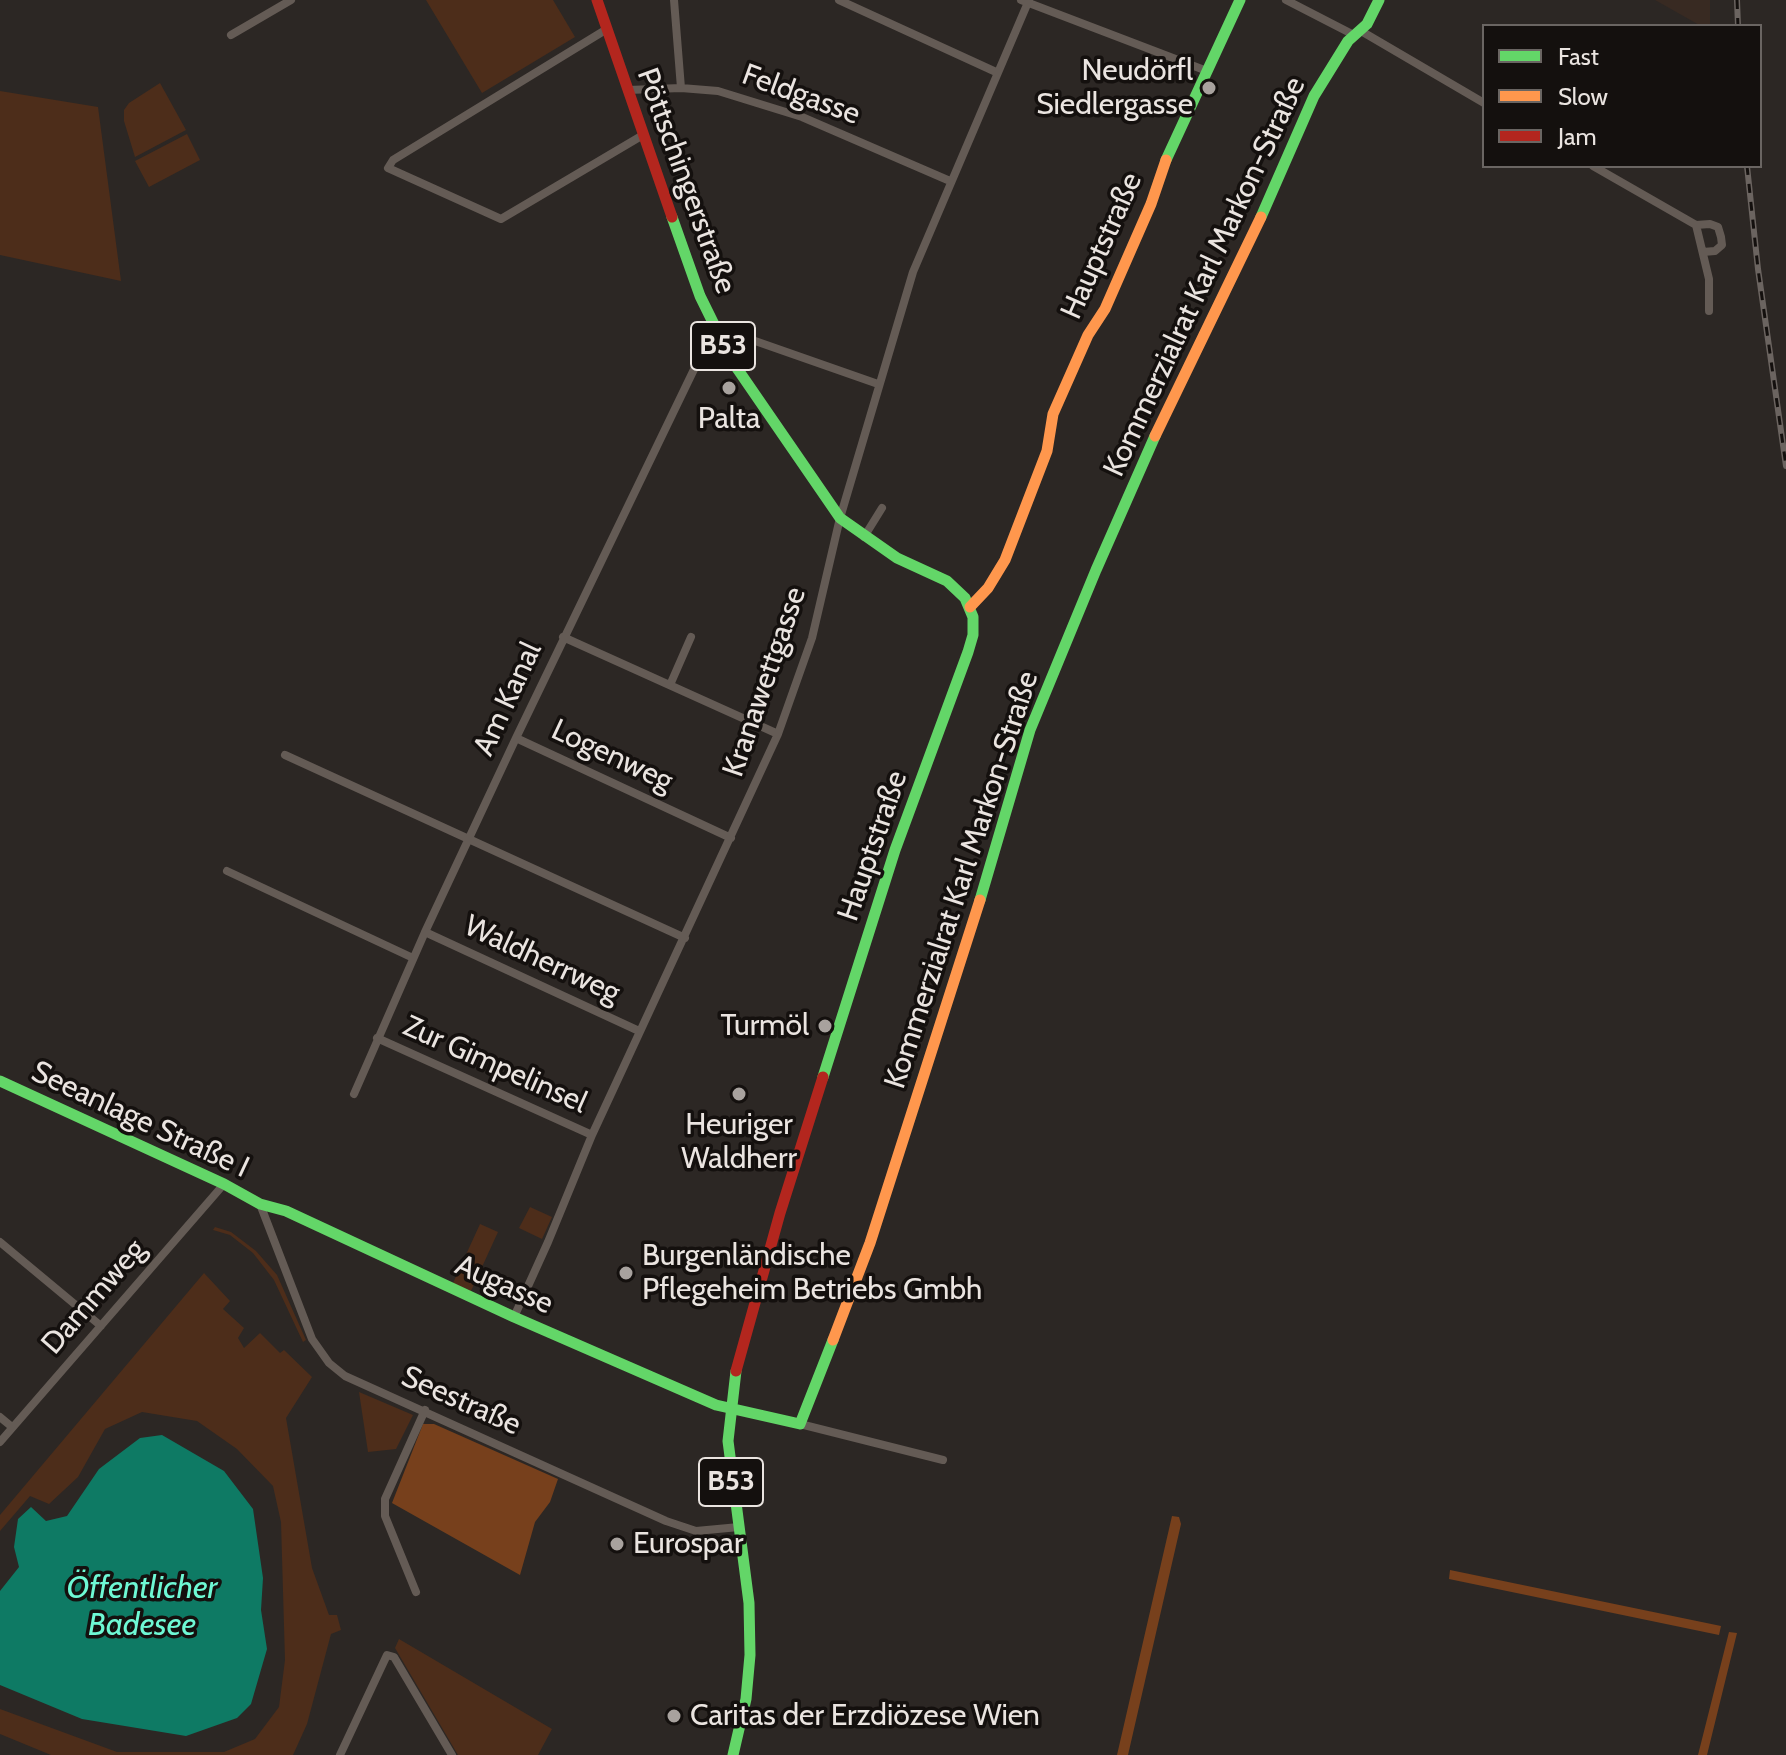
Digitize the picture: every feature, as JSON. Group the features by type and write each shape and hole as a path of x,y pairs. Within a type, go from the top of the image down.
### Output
{"street":[{"path":"231,35 291,0"},
{"name":"Pöttschingerstraße","path":"597,0 700,296 722,345 840,518 897,558 947,581 970,607"},
{"path":"674,0 681,88"},
{"path":"839,0 996,72"},
{"name":"Hauptstraße","path":"733,1755 746,1699 750,1655 749,1603 728,1441 730,1408 751,1313 895,850 968,652 973,635 970,607 988,588 1005,560 1047,451 1053,414 1088,335 1105,309 1151,204 1157,181 1240,0"},
{"path":"1286,0 1357,33 1482,102"},
{"name":"Kommerzialrat Karl Markon-Straße","path":"800,1424 870,1243 983,892 1036,715 1178,385 1266,206 1314,96 1379,0"},
{"path":"1026,1 1207,71"},
{"name":"Kranawettgasse","path":"514,1317 639,1031 778,734 812,638 840,518 913,272 1026,1"},
{"path":"607,29 393,160 388,168 501,219 643,135"},
{"name":"Feldgasse","path":"628,90 681,88 718,91 802,117 950,181"},
{"path":"1596,168 1696,225 1718,227 1722,245 1715,251 1703,252"},
{"path":"1696,225 1709,279 1709,311"},
{"name":"Am Kanal","path":"354,1094 413,958 563,637 714,328"},
{"path":"722,345 738,335 878,384"},
{"path":"864,537 882,508"},
{"path":"563,637 778,734"},
{"path":"670,685 691,637"},
{"name":"Logenweg","path":"516,738 731,838"},
{"path":"285,755 685,938"},
{"path":"227,871 413,958"},
{"name":"Waldherrweg","path":"425,932 639,1031"},
{"name":"Zur Gimpelinsel","path":"377,1038 592,1135"},
{"name":"Seeanlage Straße I","path":"0,1081 224,1184 260,1204"},
{"name":"Dammweg","path":"0,1442 224,1184"},
{"name":"Augasse","path":"260,1204 286,1211 514,1317 716,1405 730,1408"},
{"name":"Seestraße","path":"260,1204 312,1339 329,1363 345,1376 666,1521 696,1531 739,1527"},
{"path":"0,1242 101,1326"},
{"path":"730,1408 943,1460"},
{"path":"416,1592 385,1516 385,1499 425,1410"},
{"path":"0,1417 12,1427"},
{"path":"340,1755 387,1655 394,1657 452,1755"}],"shaded area":[{"path":"426,0 553,0 575,37 482,93"},
{"path":"1655,0 1710,0 1710,24 1697,24"},
{"path":"160,83 186,130 135,157 124,121 124,110 129,103"},
{"path":"0,91 98,107 121,281 0,255"},
{"path":"187,134 200,160 149,187 135,161"},
{"path":"530,1207 552,1217 542,1239 519,1228"},
{"path":"480,1224 498,1232 471,1291 453,1283"},
{"path":"215,1227 231,1232 256,1251 277,1275 306,1340 303,1342 274,1280 253,1253 230,1235 213,1230"},
{"path":"204,1273 230,1301 223,1309 244,1328 238,1338 244,1348 260,1333 280,1353 284,1350 312,1377 286,1418 312,1568 329,1615 337,1615 341,1630 331,1634 307,1724 293,1755 51,1755 0,1734 0,1709 117,1752 224,1752 255,1739 279,1707 285,1660 281,1522 273,1486 237,1449 197,1421 142,1412 105,1429 78,1477 49,1504 30,1496 0,1531 0,1515"},
{"path":"359,1392 413,1415 396,1449 368,1452"},
{"path":"423,1424 434,1424 558,1479 550,1502 535,1522 520,1575 392,1503"},
{"path":"1172,1516 1179,1517 1181,1524 1128,1755 1117,1755"},
{"path":"1450,1570 1721,1626 1719,1635 1449,1579"},
{"path":"1729,1632 1737,1633 1707,1755 1698,1755"},
{"path":"399,1639 552,1729 538,1755 458,1755 395,1648"}],"water":[{"name":"Öffentlicher Badesee","path":"162,1435 224,1471 253,1509 263,1578 261,1610 267,1649 251,1704 237,1718 186,1736 82,1719 0,1685 0,1591 19,1567 14,1547 18,1519 31,1507 46,1521 67,1516 99,1469 140,1438"}],"railway":[{"path":"1737,0 1738,24"},
{"path":"1747,168 1786,466"}],"traffic: fast":[{"path":"1166,160 1240,0"},
{"path":"1261,217 1314,96 1348,41 1367,24 1379,0"},
{"path":"672,217 700,296 732,361 840,518 897,558 947,581 965,598 973,617 973,635 968,652 895,850 823,1077"},
{"path":"980,900 1030,730 1155,436"},
{"path":"0,1081 224,1184 260,1204 286,1211 514,1317 716,1405 800,1424 833,1340"},
{"path":"733,1755 746,1699 750,1655 749,1603 728,1441 736,1371"}],"traffic: slow":[{"path":"970,607 988,588 1005,560 1047,451 1053,414 1088,335 1105,309 1151,204 1166,160"},
{"path":"1155,436 1261,217"},
{"path":"833,1340 870,1243 980,900"}],"traffic: jam":[{"path":"597,0 672,217"},
{"path":"736,1371 780,1213 823,1077"}],"place":[{"name":"Neudörfl Siedlergasse","path":"1209,88"},
{"name":"Palta","path":"729,388"},
{"name":"Turmöl","path":"825,1026"},
{"name":"Heuriger Waldherr","path":"739,1094"},
{"name":"Burgenländische Pflegeheim Betriebs Gmbh","path":"626,1273"},
{"name":"Eurospar","path":"617,1544"},
{"name":"Caritas der Erzdiözese Wien","path":"674,1716"}]}
